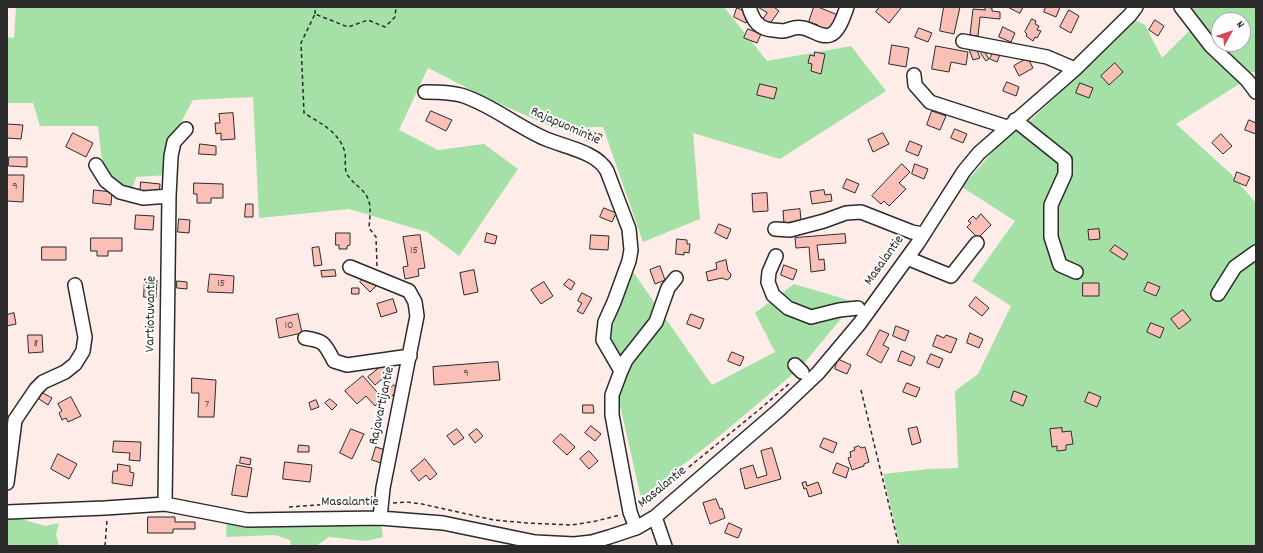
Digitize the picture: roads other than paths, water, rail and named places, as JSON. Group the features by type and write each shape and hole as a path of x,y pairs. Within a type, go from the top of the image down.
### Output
{"street":[{"path":"748,7 761,28 782,31 799,27 826,36 831,35 835,31 842,21 847,7"},
{"name":"Masalantie","path":"7,512 165,504 247,520 380,518 443,523 535,542 553,544 592,542 615,536 636,528 655,517 779,410 818,373 860,323 907,258 964,171 979,153 1075,69 1136,7"},
{"path":"1181,7 1211,46 1247,80 1256,92"},
{"path":"963,41 1047,57 1075,69"},
{"path":"914,75 915,85 930,102 1011,124 1065,160 1065,174 1051,205 1051,237 1060,265 1076,272"},
{"name":"Rajapuomintie","path":"425,92 441,92 464,96 545,138 593,156 605,166 629,229 631,250 627,268 606,322 603,340 621,371"},
{"name":"Vartiotuvantie","path":"165,504 169,196 171,156 174,142 186,129"},
{"path":"96,165 106,181 120,192 143,198 169,196"},
{"path":"775,229 790,230 824,221 846,213 861,212 912,232 923,234"},
{"path":"907,258 951,276 977,243"},
{"path":"1218,294 1235,267 1256,252"},
{"path":"776,256 769,272 768,282 773,295 788,308 811,318 839,310 858,308"},
{"name":"Rajavartijantie","path":"350,267 409,291 415,302 417,316 382,488 380,518"},
{"path":"636,528 630,512 612,415 612,395 626,360 656,322 668,288 676,278"},
{"path":"7,483 15,420 36,388 43,382 65,372 75,364 83,351 84,336 74,285"},
{"path":"305,338 320,340 327,348 334,361 347,365 410,356"},
{"path":"655,517 665,546"}]}
